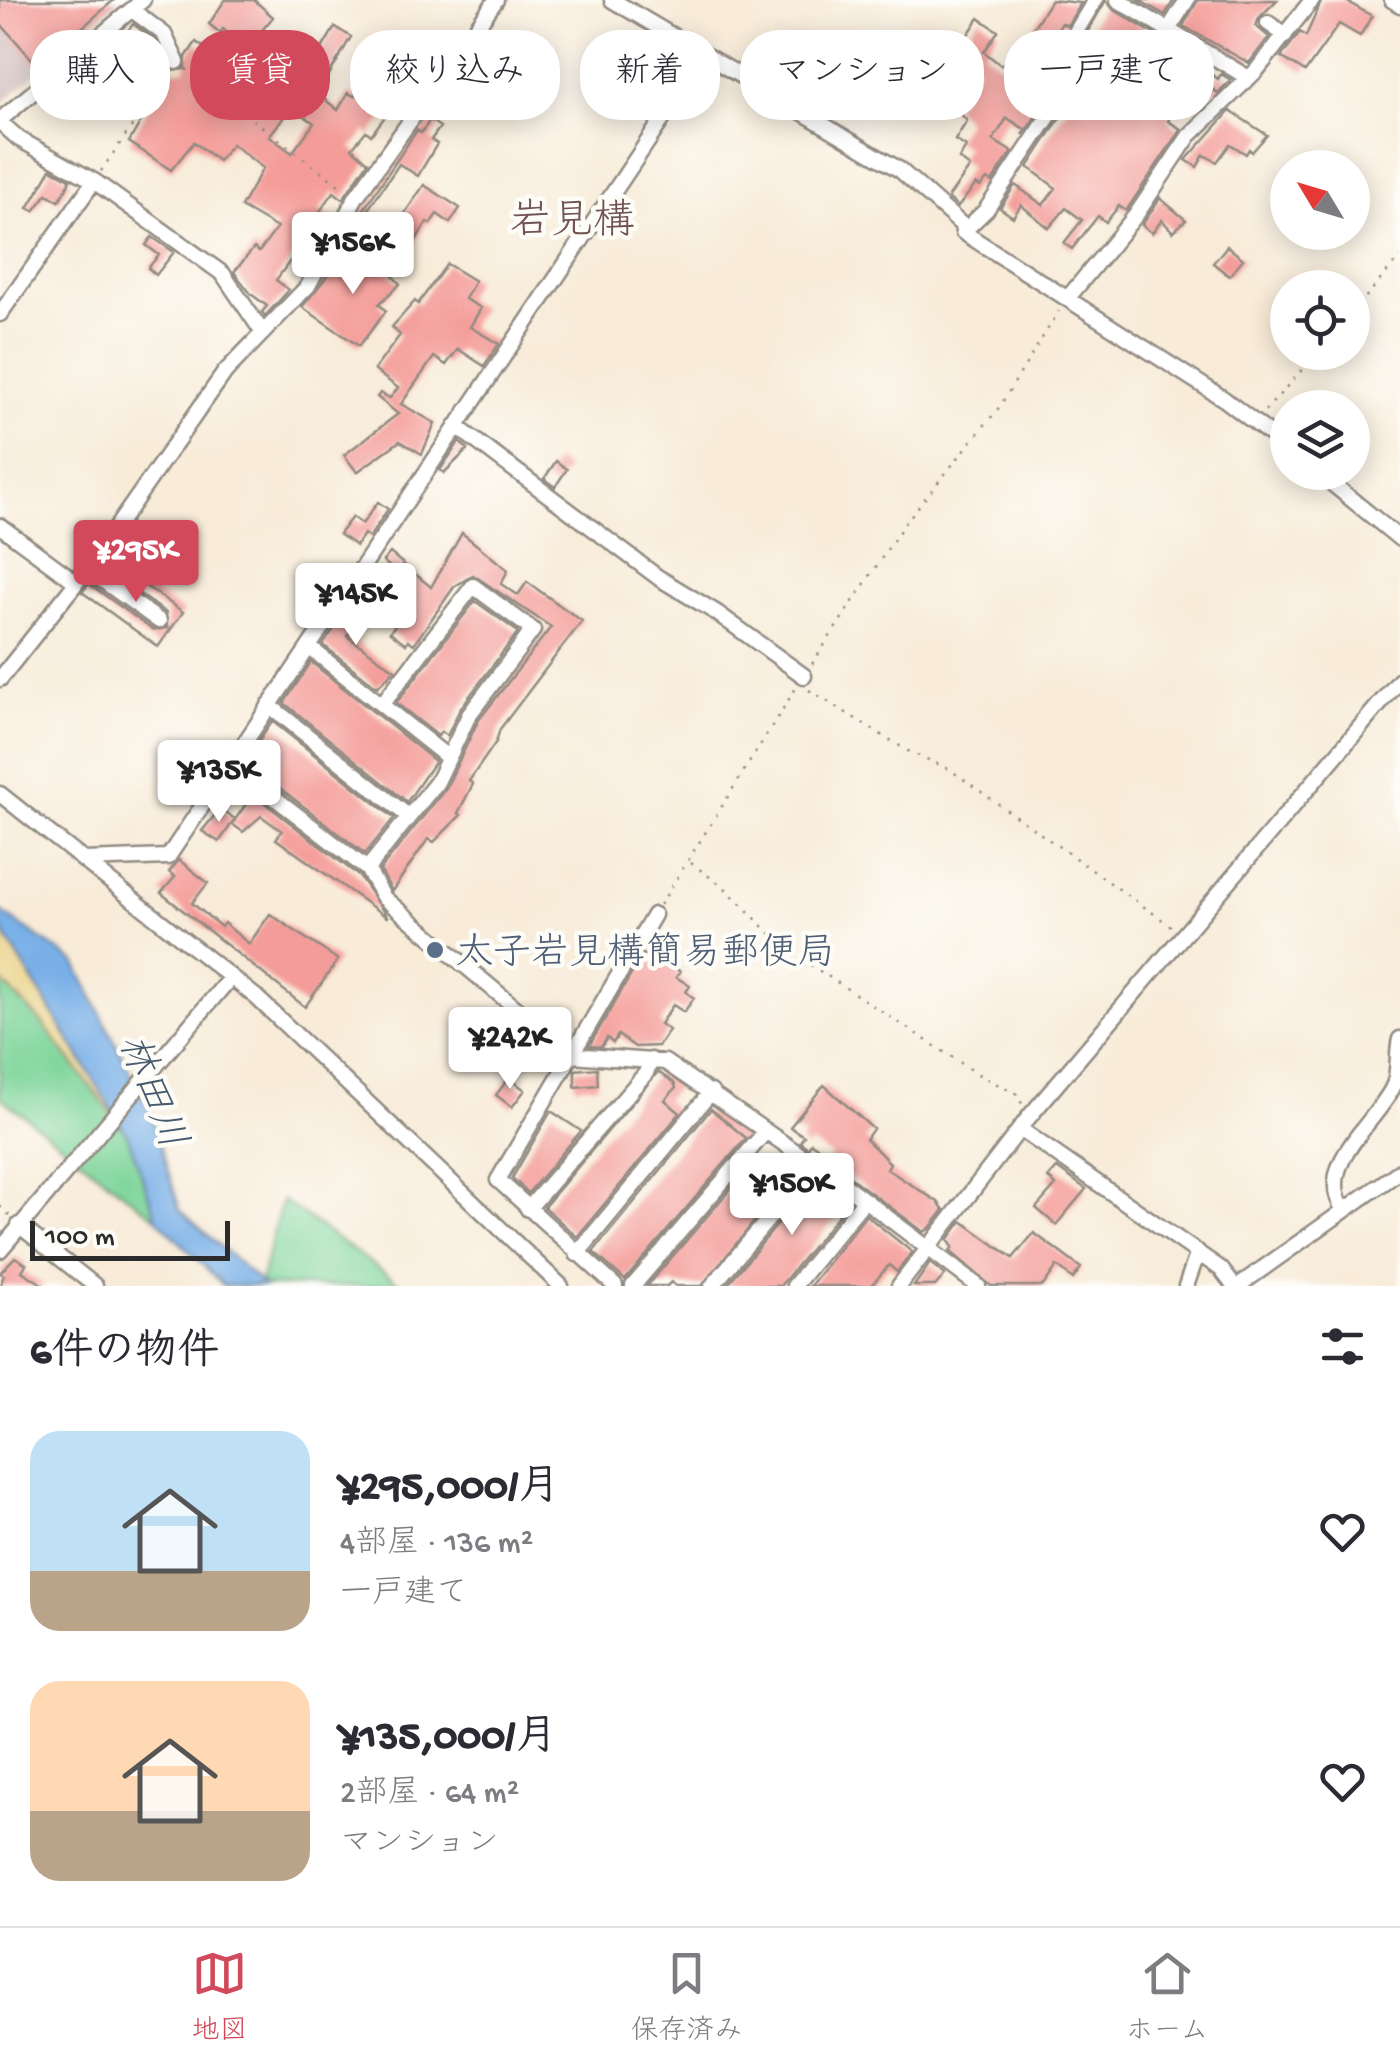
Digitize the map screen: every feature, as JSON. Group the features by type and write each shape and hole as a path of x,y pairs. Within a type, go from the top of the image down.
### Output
{"street":[{"path":"0,680 87,568 225,372 308,286 356,197 496,0"},
{"path":"612,0 662,30"},
{"path":"1076,30 1095,0"},
{"path":"1118,0 1168,30 1187,0"},
{"path":"1067,299 1136,215 1189,136 1247,77 1312,0"},
{"path":"1392,0 1400,5"},
{"path":"177,62 164,34 138,5 0,121 19,140 94,181 223,274 263,332"},
{"path":"1268,23 1284,34"},
{"path":"1214,57 1247,77"},
{"path":"720,65 900,170 962,225 963,232 1270,433"},
{"path":"84,860 168,857 662,120"},
{"path":"963,232 986,210 1046,120"},
{"path":"0,314 94,181"},
{"path":"456,426 659,578 717,613 804,676"},
{"path":"1340,490 1400,539"},
{"path":"0,526 76,582"},
{"path":"87,568 158,621"},
{"path":"367,869 438,782 446,756 469,715 533,630 473,586 382,704"},
{"path":"309,646 446,756"},
{"path":"900,1286 1025,1123 1400,680"},
{"path":"268,704 408,816"},
{"path":"231,764 367,869 384,898 572,1055 665,1062 978,1286"},
{"path":"0,794 232,977 561,1286"},
{"path":"616,1286 498,1180 654,915"},
{"path":"0,1250 232,977"},
{"path":"1344,1210 1336,1198 1334,1181 1360,1131 1394,1086 1400,1040"},
{"path":"528,1209 646,1073 651,1060"},
{"path":"577,1254 711,1092"},
{"path":"1025,1123 1222,1269 1236,1286 1400,1172"},
{"path":"633,1286 766,1131"},
{"path":"712,1286 814,1165"},
{"path":"794,1286 862,1202"},
{"path":"19,1225 95,1286"},
{"path":"1186,1286 1198,1252"}],"path":[{"path":"94,181 152,92 177,62 356,197"},
{"path":"1370,292 1400,257"},
{"path":"804,676 904,524 998,409 1067,299"},
{"path":"1256,422 1302,370"},
{"path":"654,915 798,684 856,714 908,750 949,769 1182,934"},
{"path":"690,862 726,889 786,949 980,1076 1017,1094 1025,1123"}],"shaded area":[{"path":"0,0 119,0 85,30 30,30 30,79 0,105"}],"green space":[{"path":"0,980 40,1020 127,1134 157,1219 0,1097"},
{"path":"282,1200 403,1286 264,1286 260,1283"}],"sand":[{"path":"0,927 127,1134 40,1020 0,980"}],"water":[{"name":"林田川","path":"0,911 75,962 150,1112 180,1210 264,1286 224,1286 157,1219 127,1134 0,927"}],"building":[{"path":"0,0 114,0 79,30 30,30 30,57 0,23"},
{"path":"225,0 254,0 273,17 264,30 216,30 209,24"},
{"path":"1051,0 1081,3 1067,26 1062,23 1057,30 1032,30"},
{"path":"1106,0 1113,9 1147,30 1088,30"},
{"path":"1139,0 1174,0 1165,15"},
{"path":"1198,0 1277,0 1259,18 1256,26 1269,37 1249,63 1214,43 1214,30 1190,30 1183,26"},
{"path":"1322,0 1344,0 1372,16 1360,36 1339,24 1305,72 1281,57 1300,32 1306,36"},
{"path":"979,18 998,31 984,52 984,30 971,30"},
{"path":"335,27 350,39 330,73 330,35"},
{"path":"190,51 190,120 282,120 269,136 292,153 314,123 310,120 330,120 330,104 338,110 348,93 350,120 382,120 371,135 366,131 352,148 368,162 343,199 334,192 320,211 332,218 312,241 307,238 276,280 289,290 265,316 262,312 267,306 251,294 234,272 254,248 259,252 277,228 241,207 263,168 232,144 218,161 194,142 171,170 129,142 142,120 170,120 170,67 172,71 185,69"},
{"path":"984,52 1001,65 1004,62 1006,120 993,140 1012,152 992,182 987,179 980,187 976,184 958,207 948,198 970,167 959,159 966,147 955,140 966,120 984,120"},
{"path":"1221,74 1231,80 1218,93 1214,90 1214,76 1218,79"},
{"path":"1230,111 1267,135 1246,154 1230,144 1217,162 1204,155 1197,167 1186,160"},
{"path":"430,120 440,127 431,140 437,144 418,176 399,164 369,208 390,235 424,185 460,208 450,223 437,214 430,224 427,222 404,259 354,224 417,130 421,133"},
{"path":"1010,120 1033,120 1023,135 1026,130"},
{"path":"1059,120 1168,120 1181,129 1126,211 1119,206 1106,222 1098,216 1072,249 1064,243 1082,220 1066,208 1049,228 1021,205 1013,217 1000,208 1015,185 1043,205 1056,188 1028,167"},
{"path":"51,169 70,179 68,185 59,201 47,194 34,211 28,208"},
{"path":"1160,198 1186,220 1173,232 1162,220 1152,233 1142,225"},
{"path":"152,237 174,252 156,275 148,268 159,255 146,245"},
{"path":"1227,246 1243,259 1229,276 1213,263"},
{"path":"370,252 400,284 379,304 386,311 359,346 302,307 334,268 331,266 336,256 356,268"},
{"path":"447,264 475,281 465,299 481,308 470,327 499,344 484,366 458,349 446,365 434,357 401,404 435,423 422,454 400,441 357,472 344,455 398,414 377,397 380,393 390,398 398,388 374,370 400,335 392,327 415,301 418,304"},
{"path":"459,442 468,449 444,473 440,470"},
{"path":"556,461 567,469 555,487 544,479"},
{"path":"378,502 388,509 369,538 364,534 356,546 339,534 352,517 362,524"},
{"path":"462,533 508,570 501,584 518,595 527,582 582,621 500,729 496,742 469,781 473,784 458,813 461,815 434,842 428,839 392,891 380,870 446,788 478,721 551,627 473,575 454,587 414,644 408,640 406,644 390,632 410,605 385,579 390,567 383,561 390,553 431,587"},
{"path":"107,559 183,612 158,647 82,592 89,584 153,630 167,628 166,613 102,567"},
{"path":"353,601 367,612 347,636 395,670 377,687 323,645"},
{"path":"475,601 518,632 460,709 447,736 441,732 438,736 396,703"},
{"path":"311,662 435,761 407,802 284,703"},
{"path":"272,721 394,818 365,854 245,761"},
{"path":"253,794 359,876 388,918 276,839 282,831 261,816 243,832 232,824"},
{"path":"220,809 235,819 219,842 202,831"},
{"path":"179,860 208,883 192,903 221,927 224,923 249,944 270,914 338,960 305,1007 161,893 175,877 169,872"},
{"path":"643,954 654,961 658,954 669,961 680,972 676,977 690,986 686,992 694,998 684,1012 673,1005 660,1024 669,1030 658,1046 635,1047 618,1035 613,1043 607,1038 601,1047 589,1046"},
{"path":"597,1068 598,1085 575,1087 575,1070"},
{"path":"658,1072 674,1083 676,1088 665,1100 680,1113 577,1237 544,1207"},
{"path":"509,1078 525,1090 512,1107 496,1095"},
{"path":"824,1085 873,1129 866,1139 890,1163 887,1169 944,1210 930,1228 924,1232 828,1161 831,1156 811,1143 808,1148 800,1142 804,1136 790,1127"},
{"path":"711,1109 746,1138 625,1280 593,1252"},
{"path":"551,1111 581,1131 528,1193 512,1178"},
{"path":"780,1159 795,1171 702,1286 676,1286 671,1282 667,1286 647,1286 752,1164 767,1176"},
{"path":"1057,1168 1086,1189 1056,1225 1036,1208 1056,1185 1048,1178"},
{"path":"816,1179 849,1202 786,1279 780,1286 726,1286"},
{"path":"866,1215 912,1252 897,1272 889,1265 871,1286 810,1286"},
{"path":"962,1221 1013,1258 1034,1233 1081,1268 1073,1279 1057,1266 1043,1286 991,1286 950,1251 953,1247 948,1240"},
{"path":"15,1257 26,1264 22,1271 45,1286 0,1286 4,1275 0,1273"},
{"path":"930,1263 945,1275 935,1286 914,1286"}],"place":[{"name":"太子岩見構簡易郵便局","path":"435,950"}],"district":[{"name":"岩見構","path":"572,217"}]}
